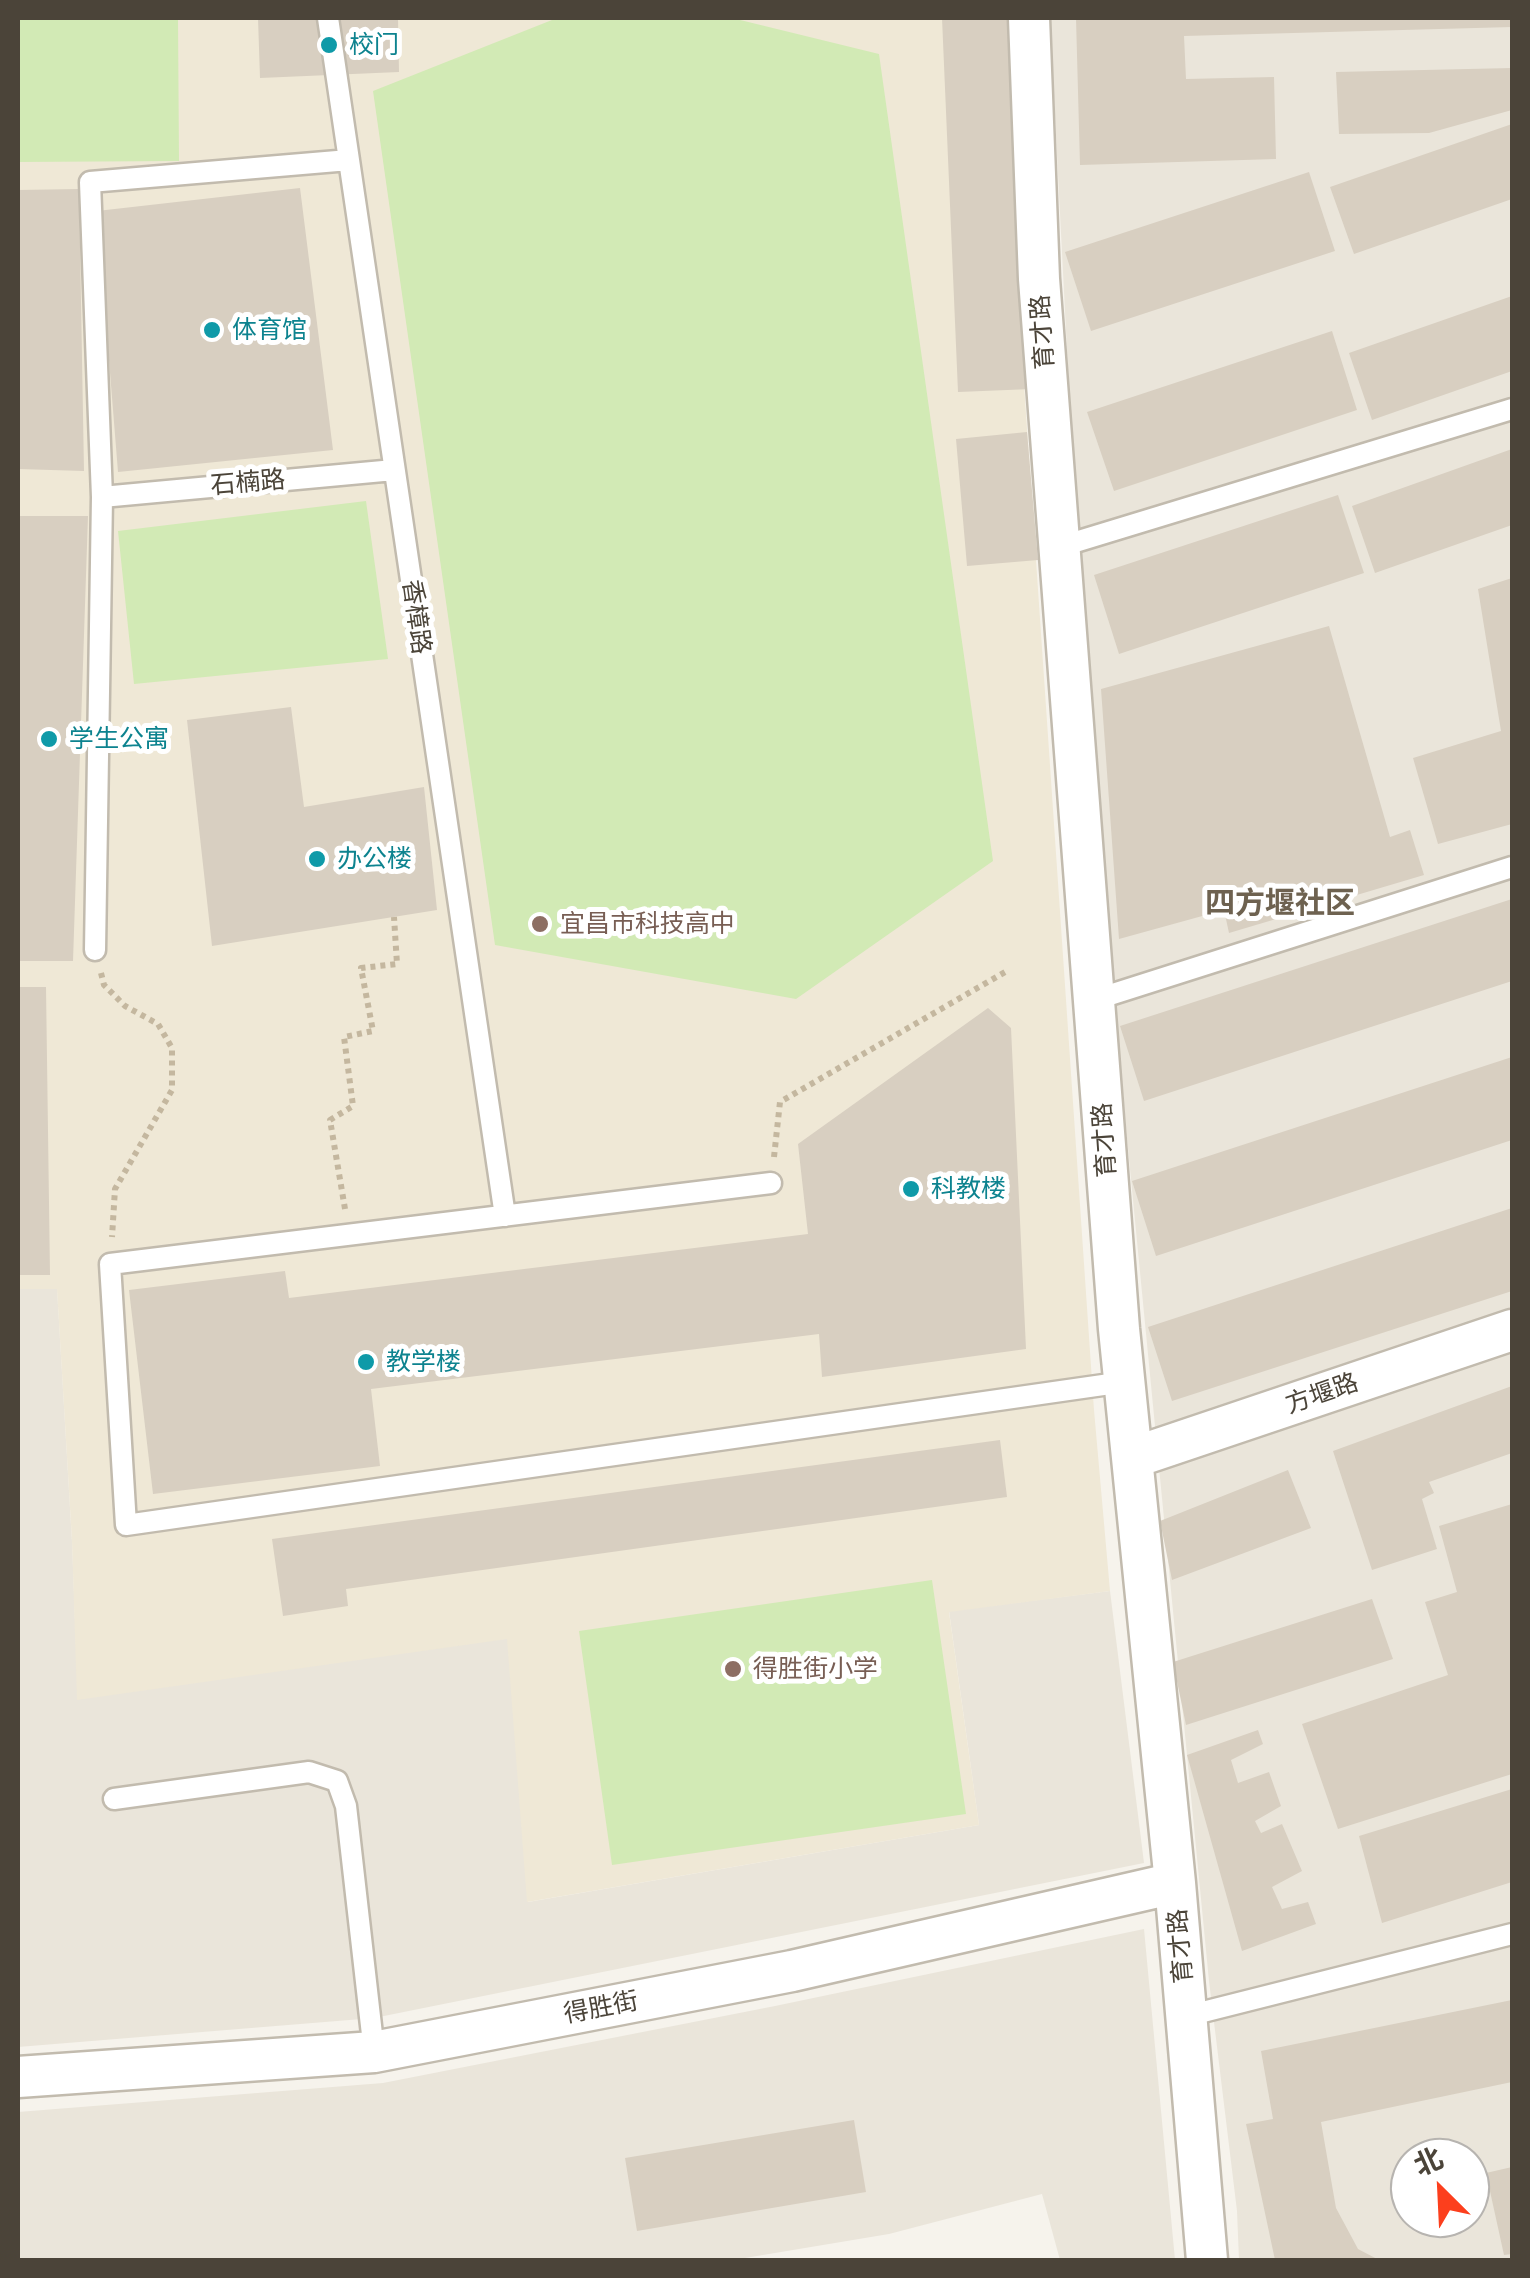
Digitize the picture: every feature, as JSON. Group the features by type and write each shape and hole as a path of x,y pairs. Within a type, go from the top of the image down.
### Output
{"street":[{"name":"育才路","path":"1029,18 1039,278 1124,1382 1176,1884 1207,2260"},
{"name":"方堰路","path":"1132,1458 1512,1330"},
{"name":"得胜街","path":"18,2076 374,2052 792,1971 1176,1884"}],"lane":[{"name":"香樟路","path":"328,18 505,1216"},
{"path":"95,950 102,497 90,182 349,160"},
{"path":"1059,548 1512,409"},
{"name":"石楠路","path":"102,497 394,470"},
{"path":"1094,1000 1512,867"},
{"path":"771,1184 110,1264 126,1525 1124,1382"},
{"path":"114,1799 309,1772 336,1781 346,1806 374,2052"},
{"path":"1186,2016 1512,1934"}],"path":[{"path":"329,1214 346,1212 330,1120 353,1106 344,1037 373,1031 361,968 397,964 394,917"},
{"path":"95,950 104,986 125,1006 158,1024 172,1048 172,1090 115,1189 110,1264"},
{"path":"771,1184 780,1102 1006,971"}],"shaded area":[{"name":"宜昌市科技高中","path":"18,18 999,18 1094,1410 1110,1591 949,1612 979,1825 527,1902 507,1639 77,1700 57,1289 18,1289"},
{"name":"四方堰社区","path":"1050,18 1512,18 1512,2260 1239,2260 1126,1128 1078,565"},
{"path":"57,1288 78,1699 508,1638 528,1902 979,1825 949,1611 1110,1591 1144,1863 374,2018 18,2047 18,1289"},
{"path":"1144,1929 1175,2260 1060,2260 1042,2194 889,2234 733,2260 18,2260 18,2112 383,2083"}],"green space":[{"path":"18,18 178,18 179,161 18,162"},
{"path":"557,18 732,18 879,54 993,861 796,999 495,945 373,91"},
{"path":"366,501 388,659 134,684 118,531"},
{"path":"932,1580 966,1814 612,1865 579,1631"}],"building":[{"name":"校门","path":"258,18 398,18 399,72 260,78"},
{"path":"942,18 1016,18 1032,389 958,392"},
{"path":"1076,18 1512,18 1512,27 1184,36 1186,79 1274,77 1276,159 1080,165"},
{"path":"1512,68 1512,110 1429,133 1339,134 1336,72"},
{"path":"1512,124 1512,199 1354,254 1330,187"},
{"path":"1309,172 1335,251 1091,331 1065,252"},
{"name":"体育馆","path":"300,188 333,450 118,472 97,211"},
{"path":"79,189 84,471 18,469 18,190"},
{"path":"1512,296 1512,371 1372,420 1349,353"},
{"path":"1332,331 1357,410 1114,491 1087,412"},
{"path":"1027,432 1038,560 967,566 956,439"},
{"path":"1512,449 1512,525 1375,573 1352,506"},
{"path":"1338,495 1364,573 1119,654 1094,575"},
{"name":"学生公寓","path":"18,516 88,516 73,961 18,961"},
{"path":"1512,578 1512,824 1438,844 1413,758 1501,731 1478,589"},
{"path":"1329,626 1390,837 1410,830 1424,875 1229,933 1224,910 1119,939 1101,689"},
{"name":"办公楼","path":"291,707 304,807 424,787 437,910 212,946 187,720"},
{"path":"1512,899 1512,981 1144,1101 1120,1026"},
{"path":"18,987 46,987 50,1275 18,1275"},
{"path":"988,1008 1011,1028 1026,1349 822,1377 819,1334 371,1389 380,1466 153,1494 129,1290 285,1271 289,1298 808,1234 798,1144"},
{"path":"1512,1057 1512,1140 1156,1256 1132,1181"},
{"path":"1512,1208 1512,1291 1172,1401 1148,1327"},
{"path":"1512,1386 1512,1453 1429,1482 1434,1493 1422,1499 1437,1549 1372,1570 1333,1451"},
{"path":"1000,1440 1007,1497 346,1589 348,1606 283,1616 272,1539"},
{"path":"1288,1470 1311,1528 1172,1580 1160,1521"},
{"path":"1512,1504 1512,1774 1338,1829 1302,1724 1448,1675 1425,1602 1457,1592 1439,1526"},
{"path":"1372,1599 1393,1659 1186,1725 1173,1662"},
{"path":"1258,1730 1263,1744 1231,1760 1238,1783 1269,1772 1281,1806 1255,1821 1261,1833 1282,1824 1302,1871 1272,1887 1282,1909 1308,1902 1316,1924 1242,1951 1187,1755"},
{"path":"1512,1789 1512,1882 1382,1923 1359,1836"},
{"path":"1512,2000 1512,2082 1321,2122 1336,2208 1358,2249 1379,2260 1275,2260 1246,2124 1273,2119 1261,2051"},
{"path":"854,2120 866,2192 637,2231 625,2158"},
{"path":"1512,2167 1512,2254 1504,2255 1490,2191 1490,2172"}],"place":[{"name":"校门","path":"329,45"},
{"name":"体育馆","path":"212,330"},
{"name":"学生公寓","path":"49,739"},
{"name":"办公楼","path":"317,859"},
{"name":"宜昌市科技高中","path":"540,924"},
{"name":"科教楼","path":"911,1189"},
{"name":"教学楼","path":"366,1362"},
{"name":"得胜街小学","path":"733,1669"}],"district":[{"name":"四方堰社区","path":"1280,904"}]}
